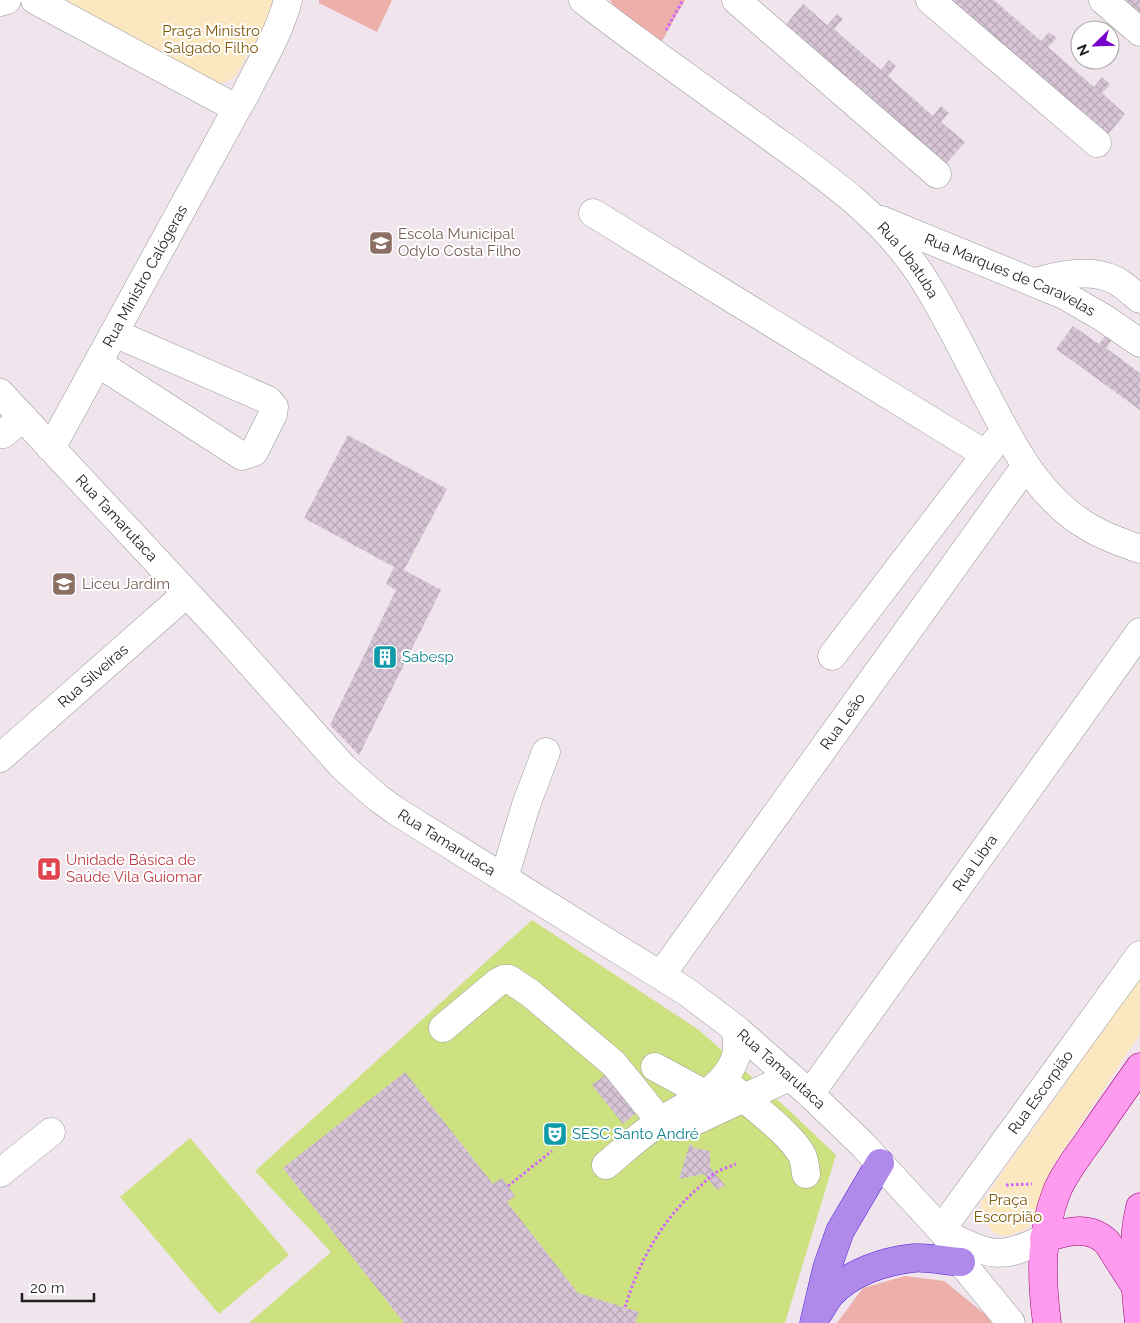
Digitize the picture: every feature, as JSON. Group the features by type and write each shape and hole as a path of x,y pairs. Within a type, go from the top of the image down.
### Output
{"highway":[{"path":"815,1320 827,1268 840,1231 880,1163"},
{"path":"815,1320 830,1295 844,1283 878,1266 916,1258 961,1262"}],"main road":[{"path":"1047,1323 1042,1256 1044,1238 1057,1192 1064,1177 1140,1067"},
{"path":"1139,1323 1135,1286 1135,1231 1140,1207"},
{"path":"1044,1238 1070,1230 1087,1230 1101,1236 1107,1242 1135,1286"}],"street":[{"path":"0,2 6,0"},
{"path":"35,0 228,106 238,104"},
{"name":"Rua Ministro Calógeras","path":"51,448 275,36 288,0"},
{"name":"Rua Ubatuba","path":"582,0 605,10 653,52 835,184 873,216 904,250 922,276 1004,430 1025,467 1037,483 1066,511 1090,529 1140,549"},
{"path":"736,0 937,174"},
{"path":"930,0 1097,143"},
{"path":"1103,0 1140,32"},
{"path":"593,213 985,454"},
{"name":"Rua Marques de Caravelas","path":"873,216 1064,295 1102,317 1140,343"},
{"path":"1035,282 1056,276 1080,273 1094,274 1114,280 1140,299"},
{"path":"98,363 242,456 254,452 273,414 274,408 268,400 114,333"},
{"name":"Rua Tamarutaca","path":"0,393 13,426 51,448 225,635 343,767 396,811 660,975 708,1007 736,1029 849,1130 880,1163 943,1232 961,1262 1011,1323"},
{"path":"832,656 1004,430"},
{"name":"Rua Leão","path":"660,975 1025,467"},
{"name":"Rua Silveiras","path":"0,758 186,594"},
{"name":"Rua Libra","path":"810,1094 1140,632"},
{"path":"504,878 526,805 546,752"},
{"name":"Rua Escorpião","path":"943,1232 1140,955"},
{"path":"443,1028 498,982 509,979 530,993 614,1064 660,1121 677,1127 684,1126 789,1077"},
{"path":"606,1164 660,1121 714,1086 731,1067 736,1055 736,1029"},
{"path":"655,1067 714,1086 743,1098 798,1149 803,1157 806,1174"},
{"path":"0,1173 51,1132"},
{"name":"Rua Tamarutaca","path":"943,1232 984,1252 996,1254 1018,1251 1044,1238"}],"path":[{"path":"653,52 682,0"},
{"path":"508,1186 552,1151"},
{"path":"625,1307 643,1259 656,1237 672,1216 689,1196 715,1173 736,1164"}],"shaded area":[{"path":"319,0 392,0 377,32 319,3"},
{"path":"610,0 685,0 662,41 616,9"},
{"path":"905,1276 944,1281 986,1315 992,1323 837,1323 863,1288"}],"green space":[{"name":"Praça Ministro Salgado Filho","path":"68,0 273,0 262,31 236,75 229,81 217,83 204,81 69,3"},
{"name":"SESC Santo André","path":"532,920 699,1030 836,1155 785,1323 249,1323 331,1252 255,1171"},
{"name":"Praça Escorpião","path":"1140,978 1140,1034 1053,1166 1029,1227 1010,1235 1002,1236 996,1234 987,1223 980,1204"},
{"path":"190,1138 289,1255 219,1314 120,1197"}],"building":[{"path":"949,0 994,0 1041,41 1049,32 1057,38 1048,47 1070,66 1070,70 1074,70 1094,87 1102,77 1110,84 1102,93 1125,114 1105,138"},
{"path":"1122,0 1140,0 1140,16"},
{"path":"803,4 827,25 837,14 843,19 834,29 881,70 889,60 896,66 888,76 933,116 941,106 949,113 941,122 965,142 944,166 785,26"},
{"path":"1073,326 1099,344 1108,332 1114,337 1106,348 1140,373 1140,410 1056,349"},
{"name":"Sabesp","path":"348,435 447,489 404,570 441,590 359,755 330,725 396,590 386,584 394,567 304,518"},
{"path":"405,1072 493,1184 502,1178 515,1196 507,1202 578,1293 639,1312 635,1323 404,1323 283,1168"},
{"path":"605,1075 636,1113 623,1124 592,1085"},
{"path":"690,1143 694,1148 710,1151 710,1167 725,1185 717,1190 704,1174 679,1179"}],"place":[{"name":"Escola Municipal Odylo Costa Filho","path":"381,243"},
{"name":"Liceu Jardim","path":"64,584"},
{"name":"Sabesp","path":"385,657"},
{"name":"Unidade Básica de Saúde Vila Guiomar","path":"49,869"},
{"name":"SESC Santo André","path":"555,1134"}]}
